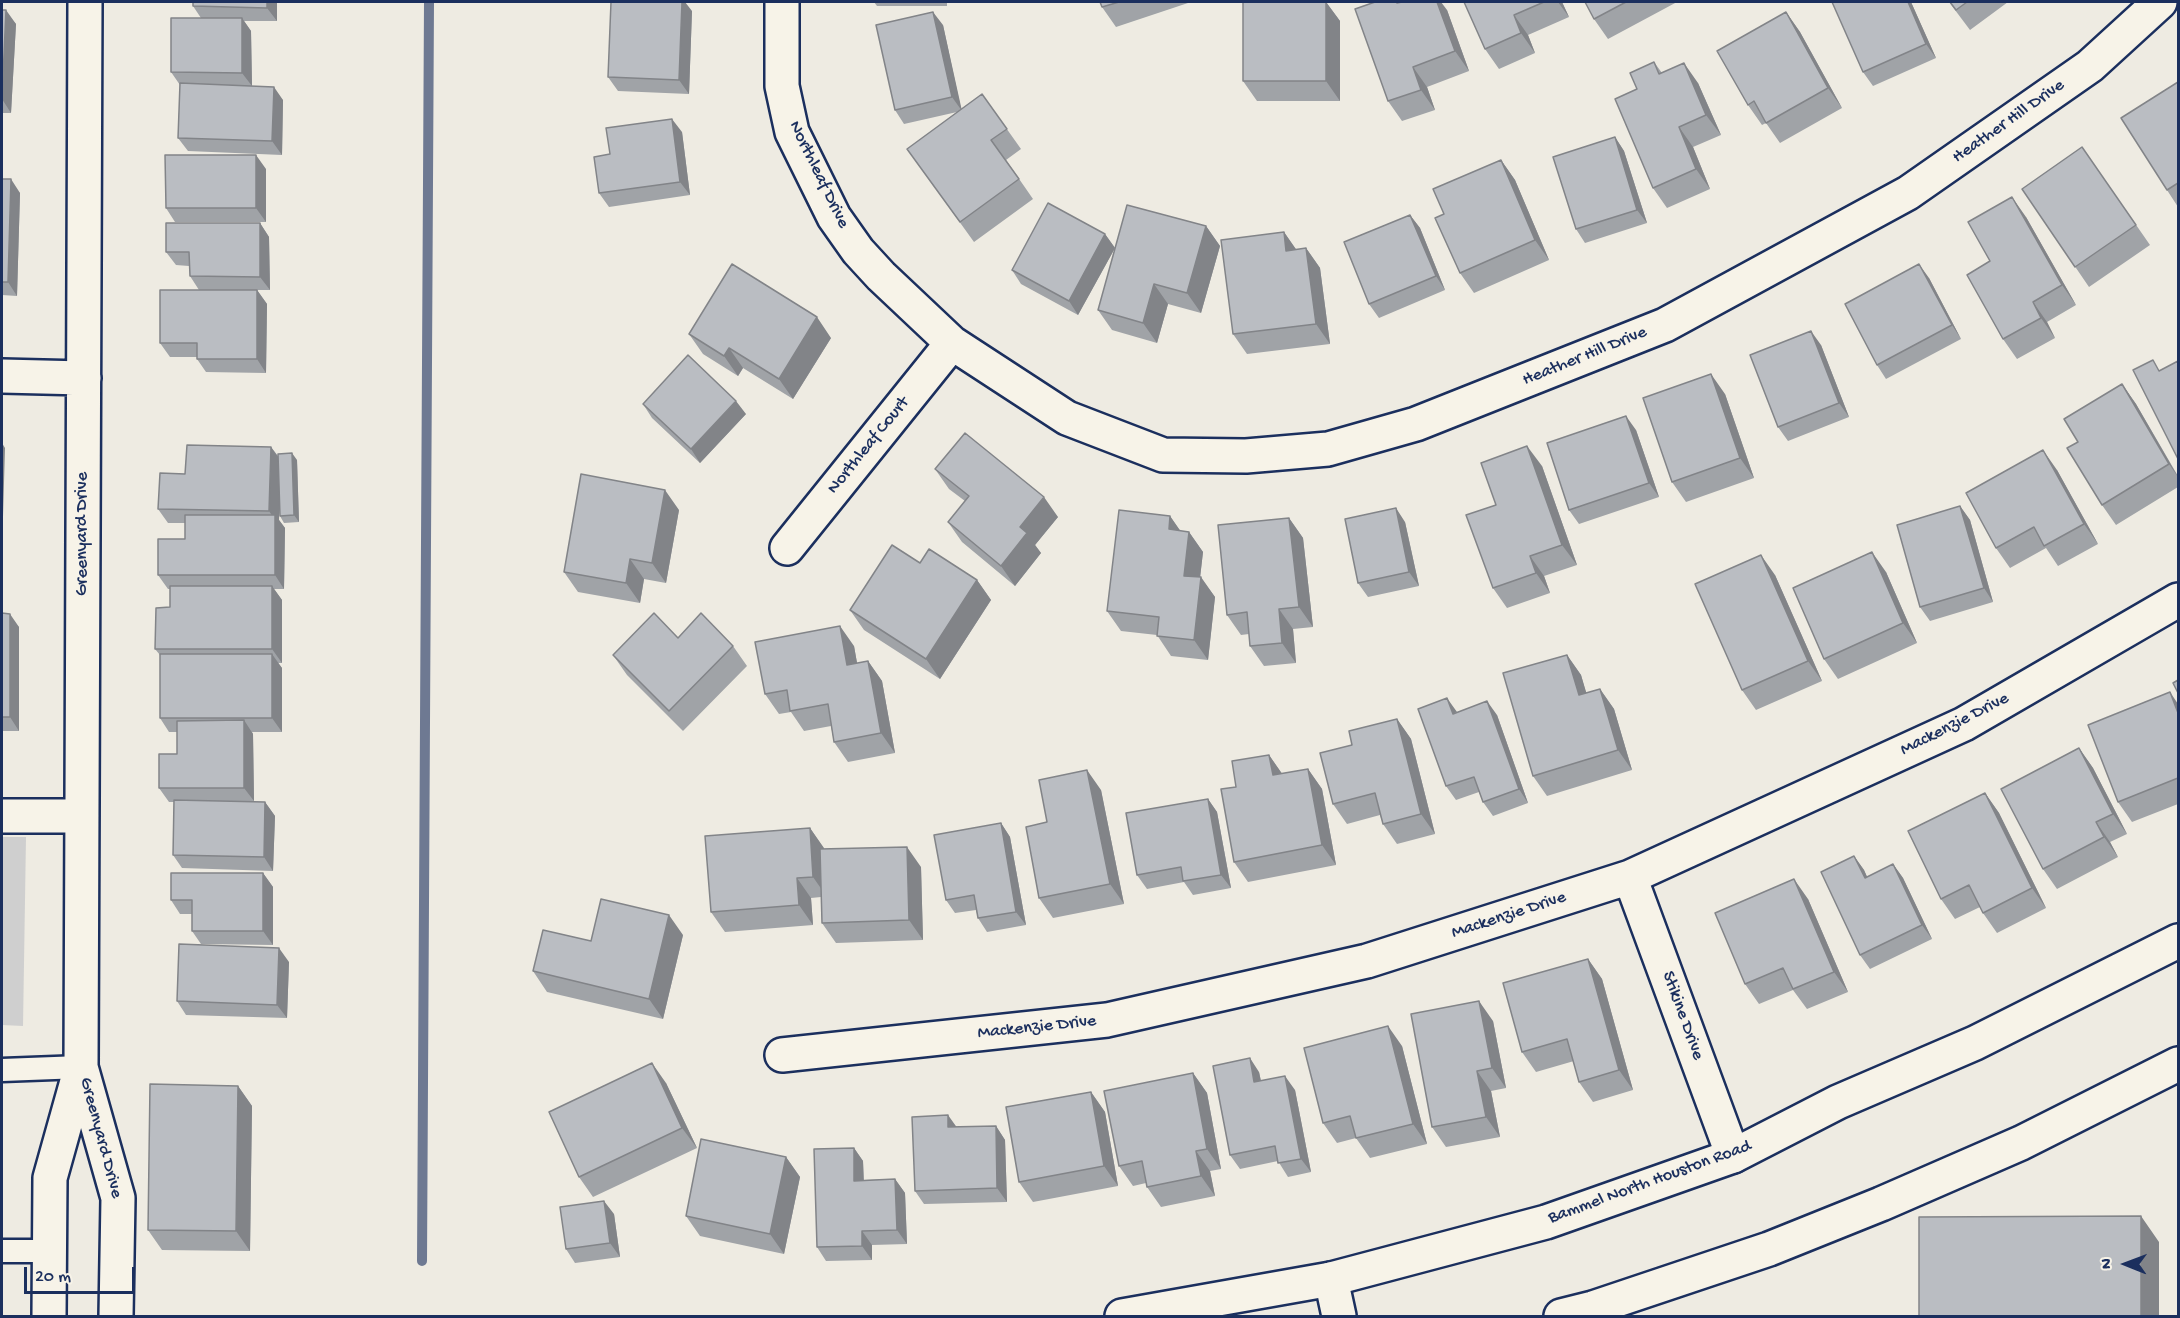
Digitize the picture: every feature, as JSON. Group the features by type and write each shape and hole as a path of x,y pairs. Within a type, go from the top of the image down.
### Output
{"street":[{"name":"Greenyard Drive","path":"49,1317 50,1178 81,1067 85,2"},
{"name":"Northleaf Drive","path":"782,2 782,86 792,132 829,206 858,251 952,343"},
{"name":"Heather Hill Drive","path":"952,343 1067,418 1163,455 1246,456 1328,449 1416,424 1665,325 1908,193 2090,66 2160,2"},
{"name":"Northleaf Court","path":"787,548 952,343"},
{"path":"2,376 84,378"},
{"name":"Mackenzie Drive","path":"782,1055 1107,1020 1367,961 1630,877 1964,724 2178,600"},
{"path":"2,816 82,816"},
{"name":"Stikine Drive","path":"1630,877 1733,1156"},
{"name":"Bammel North Houston Road","path":"1122,1317 1331,1279 1546,1222 1733,1156 1838,1101 1975,1042 2178,941"},
{"path":"1561,1317 1769,1248 1881,1204 2021,1143 2178,1064"},
{"name":"Greenyard Drive","path":"81,1067 118,1198 116,1317"},
{"path":"1331,1279 1339,1317"}],"lane":[{"path":"2,1070 81,1067"},
{"path":"2,1251 50,1251"}],"shaded area":[{"path":"2,837 26,837 23,1026 2,1025"}],"building":[{"path":"193,2 267,2 267,8 193,6"},
{"path":"611,2 682,2 679,80 608,77"},
{"path":"1100,2 1119,2 1102,7"},
{"path":"1243,2 1326,2 1326,81 1243,81"},
{"path":"1375,2 1437,2 1455,51 1413,67 1421,90 1388,101 1355,9"},
{"path":"1464,2 1544,2 1514,15 1521,33 1485,49"},
{"path":"1585,2 1626,2 1594,19"},
{"path":"1832,2 1908,2 1926,44 1863,72"},
{"path":"1950,2 1967,2 1956,10"},
{"path":"2,10 6,10 2,99"},
{"path":"933,12 952,97 895,110 876,25"},
{"path":"1786,12 1828,88 1766,123 1754,101 1748,105 1717,51"},
{"path":"171,18 242,18 242,73 171,72"},
{"path":"1654,62 1659,74 1684,63 1706,115 1679,127 1696,169 1653,188 1615,99 1637,89 1630,73"},
{"path":"2178,82 2178,183 2167,190 2121,118"},
{"path":"180,83 274,87 272,141 178,138"},
{"path":"982,94 1007,129 991,140 1019,179 960,222 907,149"},
{"path":"672,119 680,182 599,193 594,157 610,154 606,128"},
{"path":"1615,137 1637,210 1576,229 1553,157"},
{"path":"2082,147 2136,225 2075,267 2022,189"},
{"path":"165,155 256,155 256,208 166,208"},
{"path":"1501,160 1535,240 1460,273 1435,218 1444,214 1433,189"},
{"path":"2,179 11,179 8,282 2,282"},
{"path":"2012,197 2062,285 2033,302 2041,318 2003,339 1967,275 1990,261 1968,222"},
{"path":"1048,203 1105,234 1069,301 1012,270"},
{"path":"1127,205 1206,226 1187,293 1154,284 1143,323 1098,310"},
{"path":"1410,215 1436,276 1369,304 1344,242"},
{"path":"166,223 260,223 260,277 190,276 189,252 166,252"},
{"path":"1284,232 1286,251 1306,248 1316,324 1233,334 1221,240"},
{"path":"732,264 817,317 779,379 729,348 724,356 689,334"},
{"path":"1919,264 1952,325 1877,365 1845,304"},
{"path":"160,290 257,290 257,359 197,359 197,343 160,343"},
{"path":"1811,331 1839,403 1778,427 1750,355"},
{"path":"688,355 736,401 691,449 643,404"},
{"path":"2153,360 2159,371 2178,361 2178,459 2133,370"},
{"path":"1711,374 1740,458 1672,482 1643,398"},
{"path":"2122,384 2169,464 2102,505 2067,448 2078,442 2064,419"},
{"path":"1626,416 1649,483 1569,510 1547,443"},
{"path":"965,433 1044,497 1020,527 1027,533 1001,566 948,522 969,496 935,469"},
{"path":"187,445 271,447 269,511 158,509 160,473 185,474"},
{"path":"1527,446 1562,545 1530,556 1536,573 1493,588 1466,515 1496,505 1481,463"},
{"path":"2043,450 2084,524 2044,546 2034,527 1996,548 1966,493"},
{"path":"292,453 294,515 280,516 278,454"},
{"path":"581,474 665,490 652,563 630,559 626,583 564,572"},
{"path":"1960,506 1984,588 1920,607 1897,525"},
{"path":"1396,508 1409,572 1358,583 1345,519"},
{"path":"1119,510 1170,516 1169,529 1189,532 1184,576 1201,577 1194,640 1157,636 1159,617 1107,611"},
{"path":"185,515 275,515 275,575 158,575 158,539 185,539"},
{"path":"1289,518 1299,607 1279,609 1282,643 1250,646 1247,612 1227,615 1218,525"},
{"path":"892,545 920,563 929,549 977,580 926,659 850,610"},
{"path":"1872,552 1903,623 1824,659 1793,588"},
{"path":"1761,555 1808,661 1742,690 1695,584"},
{"path":"170,586 272,586 272,649 155,649 156,608 170,607"},
{"path":"2,613 10,614 10,717 2,717"},
{"path":"654,613 678,638 701,613 733,646 669,711 613,655"},
{"path":"840,626 847,665 868,661 881,733 834,742 828,704 790,711 787,690 765,694 755,642"},
{"path":"160,654 272,654 272,718 160,718"},
{"path":"1567,655 1579,695 1600,689 1618,750 1533,776 1503,673"},
{"path":"2178,680 2178,693 2173,683"},
{"path":"2170,692 2178,713 2178,778 2118,802 2088,725"},
{"path":"1447,698 1453,714 1487,701 1519,789 1483,802 1474,777 1446,786 1418,709"},
{"path":"1397,719 1421,814 1383,824 1375,793 1333,804 1320,753 1352,745 1349,731"},
{"path":"244,720 244,788 159,788 159,754 177,754 177,721"},
{"path":"2079,748 2113,814 2096,822 2104,837 2043,869 2001,789"},
{"path":"1269,755 1273,775 1308,769 1322,845 1234,862 1221,789 1236,787 1232,761"},
{"path":"1087,770 1110,884 1039,898 1026,827 1047,822 1039,780"},
{"path":"1985,793 2032,888 1983,913 1969,885 1941,899 1908,831"},
{"path":"1208,799 1221,875 1183,881 1181,867 1137,875 1126,813"},
{"path":"174,800 265,802 264,857 173,855"},
{"path":"1001,823 1016,912 978,918 974,895 946,900 934,835"},
{"path":"810,828 813,877 797,878 799,905 711,912 705,836"},
{"path":"907,847 909,920 822,923 820,849"},
{"path":"1854,856 1865,878 1893,864 1922,925 1860,955 1821,872"},
{"path":"171,873 263,873 263,931 192,931 192,900 171,900"},
{"path":"1794,879 1834,972 1793,989 1783,968 1745,984 1715,913"},
{"path":"601,899 669,915 649,999 533,971 543,930 591,941"},
{"path":"179,944 279,948 277,1005 177,1001"},
{"path":"1588,959 1619,1070 1579,1082 1567,1039 1522,1052 1503,983"},
{"path":"1479,1001 1492,1068 1477,1071 1486,1117 1432,1127 1411,1014"},
{"path":"1388,1026 1413,1124 1356,1138 1350,1116 1323,1123 1304,1048"},
{"path":"1250,1058 1254,1082 1285,1076 1301,1159 1278,1163 1275,1146 1230,1155 1213,1066"},
{"path":"652,1063 682,1128 579,1177 549,1112"},
{"path":"1193,1073 1207,1149 1196,1151 1201,1176 1147,1187 1142,1161 1119,1166 1104,1091"},
{"path":"150,1084 238,1086 236,1231 148,1230"},
{"path":"1091,1092 1104,1166 1019,1182 1006,1107"},
{"path":"948,1115 948,1127 996,1126 997,1188 915,1191 912,1117"},
{"path":"701,1139 786,1157 770,1234 686,1216"},
{"path":"854,1148 854,1181 895,1179 897,1230 862,1231 862,1246 817,1247 814,1149"},
{"path":"604,1201 610,1243 566,1249 560,1207"},
{"path":"2141,1216 2141,1317 1919,1317 1919,1217"}],"waterway":[{"path":"422,1261 429,2"}]}
